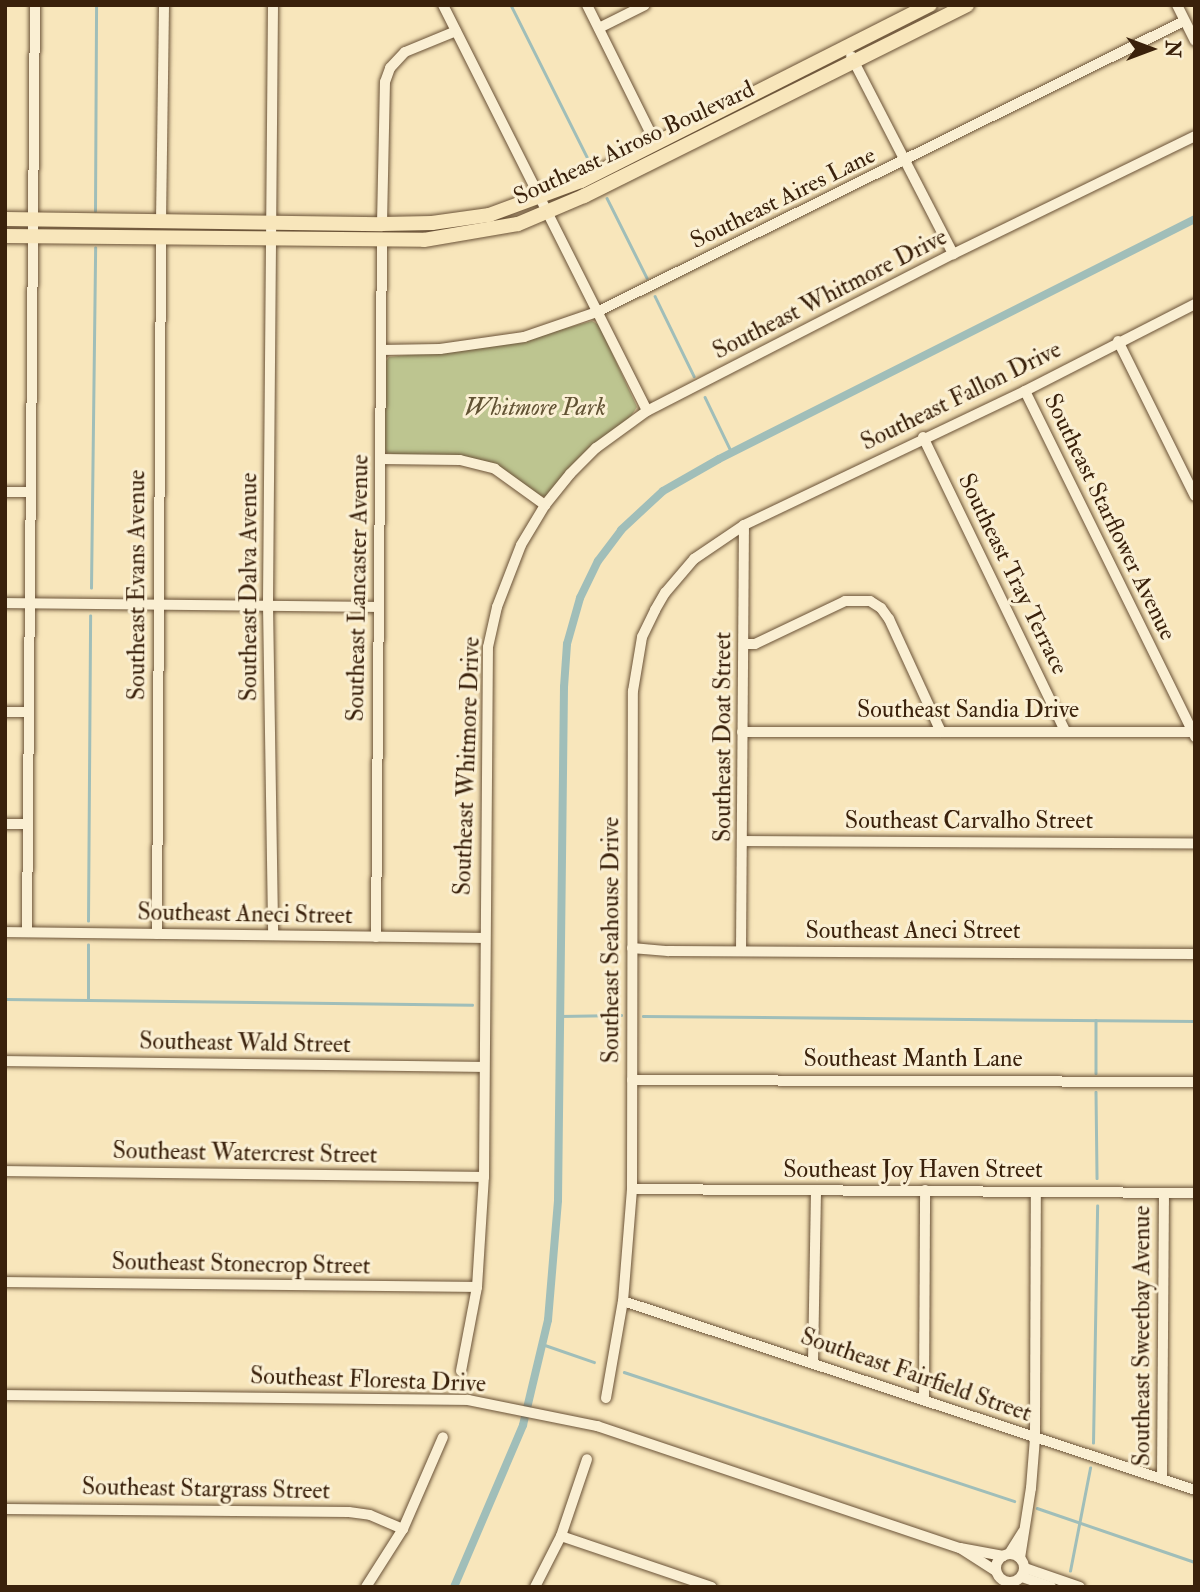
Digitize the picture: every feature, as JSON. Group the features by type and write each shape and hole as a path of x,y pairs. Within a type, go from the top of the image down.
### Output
{"main road":[{"name":"Southeast Airoso Boulevard","path":"5,236 382,241 424,240 518,224 655,142 930,5"},
{"name":"Southeast Airoso Boulevard","path":"5,219 382,224 457,220 543,208 712,133 967,5"},
{"path":"704,118 712,133"}],"street":[{"path":"27,932 35,5"},
{"path":"161,221 164,5"},
{"name":"Southeast Dalva Avenue","path":"273,5 268,605 273,935"},
{"path":"443,5 647,411"},
{"path":"587,5 655,142"},
{"path":"599,29 645,5"},
{"path":"1177,5 1195,41"},
{"name":"Southeast Aires Lane","path":"381,350 440,349 524,337 597,313 1184,21"},
{"path":"382,224 385,82 390,68 405,52 456,31"},
{"path":"847,47 953,254"},
{"name":"Southeast Whitmore Drive","path":"461,1371 477,1287 484,1177 483,938 488,648 497,607 521,545 545,505 596,448 647,411 953,254 1195,136"},
{"name":"Southeast Evans Avenue","path":"157,934 161,237"},
{"name":"Southeast Lancaster Avenue","path":"376,937 382,241"},
{"name":"Southeast Fallon Drive","path":"744,524 1025,391 1118,341 1195,304"},
{"path":"1118,341 1195,496"},
{"name":"Southeast Starflower Avenue","path":"1025,391 1194,733"},
{"name":"Southeast Tray Terrace","path":"923,437 1065,730"},
{"path":"381,459 460,460 495,469 545,505"},
{"path":"5,492 30,492"},
{"name":"Southeast Doat Street","path":"741,951 744,524"},
{"name":"Southeast Seahouse Drive","path":"606,1398 623,1301 632,1189 633,691 642,637 665,593 694,559 744,524"},
{"path":"745,644 755,644 845,601 862,599 876,604 886,613 941,732"},
{"path":"5,603 377,607"},
{"path":"5,712 28,712"},
{"name":"Southeast Sandia Drive","path":"742,732 1065,730 1194,733"},
{"path":"5,824 27,824"},
{"name":"Southeast Carvalho Street","path":"743,841 1195,843"},
{"name":"Southeast Aneci Street","path":"5,932 483,938"},
{"name":"Southeast Aneci Street","path":"632,948 668,951 1195,954"},
{"name":"Southeast Wald Street","path":"5,1061 484,1067"},
{"name":"Southeast Manth Lane","path":"632,1080 1195,1082"},
{"name":"Southeast Watercrest Street","path":"5,1171 484,1177"},
{"name":"Southeast Joy Haven Street","path":"632,1189 1195,1193"},
{"path":"925,1190 925,1399"},
{"path":"813,1363 816,1191"},
{"path":"1004,1582 1016,1563 1024,1539 1031,1488 1035,1438 1036,1192"},
{"name":"Southeast Sweetbay Avenue","path":"1162,1479 1164,1193"},
{"name":"Southeast Stonecrop Street","path":"5,1282 477,1287"},
{"name":"Southeast Fairfield Street","path":"623,1301 1195,1490"},
{"name":"Southeast Floresta Drive","path":"5,1395 468,1400 505,1406 597,1426 960,1548 1016,1563 1080,1587"},
{"path":"366,1587 403,1530 443,1437"},
{"path":"536,1587 561,1536 587,1459"},
{"name":"Southeast Stargrass Street","path":"5,1508 349,1511 370,1515 403,1530"},
{"path":"561,1536 712,1587"},
{"name":"Southeast Floresta Drive","path":"960,1548 1004,1582"},
{"path":"1004,1582 997,1563 1016,1563"},
{"name":"Southeast Floresta Drive","path":"1016,1563 1051,1587"}],"green space":[{"name":"Whitmore Park","path":"592,321 599,325 637,407 629,419 546,496 540,496 507,472 387,453 384,447 384,364 389,357 503,345"}],"waterway":[{"path":"95,211 96,5"},
{"path":"511,5 589,161"},
{"path":"607,198 647,278"},
{"path":"454,1587 523,1425 548,1320 558,1200 564,687 567,644 580,598 598,561 621,530 663,491 719,459 1195,219"},
{"path":"91,588 95,248"},
{"path":"655,296 694,376"},
{"path":"705,397 732,453"},
{"path":"88,921 90,616"},
{"path":"88,945 88,1000"},
{"path":"5,999 472,1005"},
{"path":"560,1016 621,1015"},
{"path":"643,1016 1195,1021"},
{"path":"1096,1020 1096,1073"},
{"path":"1096,1092 1097,1178"},
{"path":"1093,1443 1097,1206"},
{"path":"542,1344 594,1362"},
{"path":"624,1372 1014,1501"},
{"path":"1070,1571 1090,1468"},
{"path":"1037,1508 1195,1562"}]}
